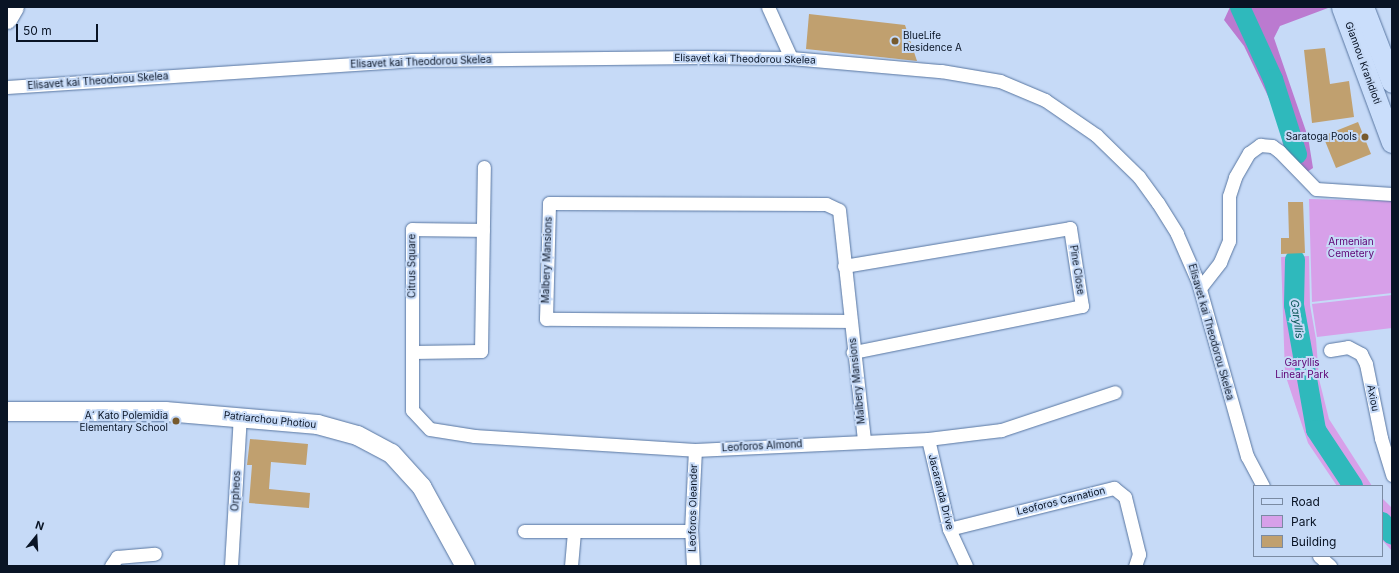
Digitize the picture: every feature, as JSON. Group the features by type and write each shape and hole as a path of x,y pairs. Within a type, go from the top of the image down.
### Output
{"main road":[{"name":"Giannou Kranidioti","path":"1342,7 1392,142"},
{"name":"Giannou Kranidioti","path":"1363,7 1392,82"}],"street":[{"path":"7,19 14,7"},
{"path":"768,7 791,58"},
{"name":"Elisavet kai Theodorou Skelea","path":"7,87 411,60 791,58 973,75 1000,81 1045,100 1096,135 1139,176 1177,234 1200,288 1248,456 1262,485"},
{"path":"1200,288 1226,251 1230,233 1229,196 1241,165 1249,153 1260,145 1272,146 1316,189 1323,191 1392,194"},
{"path":"412,352 481,351 484,167"},
{"name":"Malbery Mansions","path":"850,321 546,319 549,202 826,204 839,210 844,266 850,321 853,352 864,442"},
{"name":"Pine Close","path":"844,266 1070,228 1082,306 853,352"},
{"name":"Citrus Square","path":"412,410 412,229 483,230"},
{"name":"Axiou","path":"1330,350 1348,347 1361,354 1366,364 1381,438 1392,475"},
{"name":"Leoforos Almond","path":"412,410 430,429 474,436 695,450 928,439 1001,430 1115,392"},
{"name":"Patriarchou Photiou","path":"7,411 165,411 240,416 320,425 357,435 391,453 421,486 465,566"},
{"name":"Orpheos","path":"231,566 240,416"},
{"name":"Jacaranda Drive","path":"928,439 949,530 966,566"},
{"name":"Leoforos Oleander","path":"693,566 692,531 695,450"},
{"name":"Leoforos Carnation","path":"949,530 1114,488 1125,497 1139,554 1135,566"},
{"path":"524,531 692,531"},
{"path":"571,566 574,531"},
{"path":"111,566 117,557 155,554"},
{"path":"1320,557 1330,566"}],"green space":[{"name":"Armenian Cemetery","path":"1309,199 1392,201 1392,293 1312,302"},
{"name":"Garyllis Linear Park","path":"1309,256 1310,305 1316,339 1319,379 1329,419 1371,485 1336,485 1308,443 1285,374 1281,257"},
{"path":"1392,295 1392,328 1317,337 1312,304"},
{"path":"1383,499 1392,508 1392,551 1383,541"}],"shaded area":[{"path":"1230,7 1328,8 1280,26 1274,38 1308,137 1313,168 1307,172 1284,149 1277,115 1244,46 1224,20"}],"building":[{"path":"809,14 905,25 917,61 806,49"},
{"path":"1325,48 1330,84 1349,81 1354,117 1312,123 1304,50"},
{"path":"1358,122 1371,154 1336,168 1323,136"},
{"path":"1288,202 1303,202 1305,253 1281,254 1281,238 1289,238"},
{"path":"250,439 308,444 306,465 271,462 269,489 310,493 309,508 249,503 252,465 247,465"}],"waterway":[{"name":"Garyllis","path":"1240,7 1273,79 1297,154"},
{"name":"Garyllis","path":"1295,260 1294,305 1316,430 1352,485"},
{"name":"Garyllis","path":"1383,523 1392,535"}],"place":[{"name":"BlueLife Residence A","path":"895,41"},
{"name":"Saratoga Pools","path":"1365,137"},
{"name":"A´ Kato Polemidia Elementary School","path":"176,421"}]}
